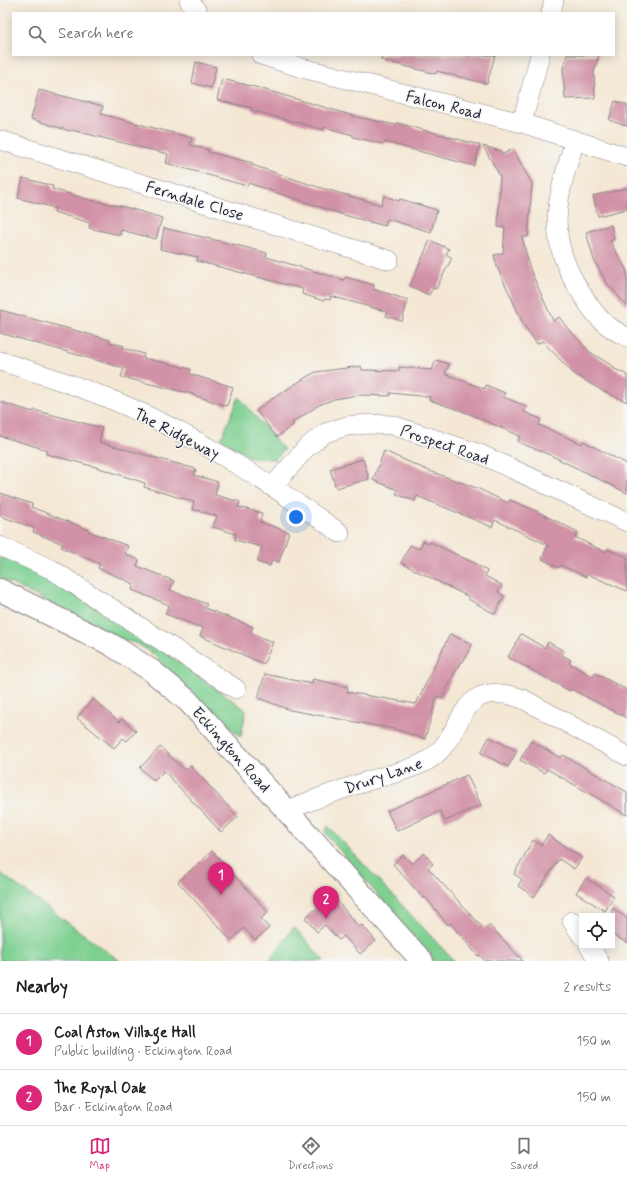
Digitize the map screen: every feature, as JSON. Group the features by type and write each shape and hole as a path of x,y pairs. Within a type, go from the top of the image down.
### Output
{"main road":[{"name":"Eckington Road","path":"0,590 110,644 152,671 188,701 422,961"}],"street":[{"path":"189,0 197,12"},
{"path":"551,12 554,0"},
{"name":"Falcon Road","path":"263,56 302,68 522,123 627,157"},
{"path":"522,123 540,56"},
{"name":"Ferndale Close","path":"0,140 389,260"},
{"path":"575,140 562,182 557,210 557,235 562,257 572,280 599,318 610,329 627,338"},
{"name":"The Ridgeway","path":"0,361 52,378 147,416 214,451 273,486 340,533"},
{"name":"Prospect Road","path":"273,486 306,448 325,433 347,426 369,424 392,425 480,454 627,522"},
{"path":"0,546 51,569 236,689"},
{"name":"Drury Lane","path":"287,810 409,768 436,756 443,747 465,709 477,699 490,692 506,693 524,699 627,756"},
{"path":"592,949 599,961"}],"green space":[{"path":"239,397 284,450 275,459 251,458 221,439"},
{"path":"0,554 29,566 143,637 246,710 241,737 172,676 156,656 140,645 122,639 0,578"},
{"path":"328,826 454,961 434,961 325,833"},
{"path":"0,873 120,961 0,961"},
{"path":"294,927 324,961 269,961"}],"building":[{"path":"382,56 495,56 487,84 437,71 436,74 381,60"},
{"path":"567,56 599,56 594,72 595,98 565,99 563,68"},
{"path":"196,62 216,67 211,88 192,83"},
{"path":"222,79 259,88 357,117 396,125 397,123 480,145 474,166 385,142 384,144 353,137 353,135 324,127 324,130 251,110 252,108 217,100"},
{"path":"39,90 103,106 101,114 192,138 190,145 209,150 208,152 253,163 252,165 318,187 381,205 384,196 437,210 431,232 387,219 385,226 344,215 248,183 247,186 166,163 168,154 71,130 70,131 31,119"},
{"path":"615,101 627,105 627,126 609,120"},
{"path":"483,146 501,151 503,154 513,149 532,184 528,237 522,237 530,269 553,321 559,317 590,352 614,367 613,368 627,375 627,402 601,390 573,373 542,341 537,344 524,325 497,267 494,255 503,253 505,228 498,227 500,176"},
{"path":"23,178 53,186 52,189 90,200 125,207 162,218 156,239 121,230 120,235 89,228 90,223 54,212 55,208 18,198"},
{"path":"627,188 627,209 598,216 593,196"},
{"path":"611,225 614,239 610,241 627,271 627,306 606,282 594,260 586,232"},
{"path":"164,228 267,253 266,257 344,280 345,277 374,285 373,289 408,300 402,321 386,316 388,312 331,296 330,300 325,299 324,301 302,294 303,289 197,261 198,257 160,249"},
{"path":"430,240 449,249 446,254 452,258 436,289 433,288 429,295 410,286"},
{"path":"0,310 110,340 109,342 124,346 123,348 144,354 143,358 191,369 190,374 233,387 227,406 193,394 121,377 124,368 0,333"},
{"path":"436,360 449,364 445,374 485,389 486,385 505,393 503,397 526,406 524,412 541,419 539,425 582,444 583,441 627,464 627,493 550,455 518,442 520,436 465,412 429,400 430,397 390,393 390,396 358,395 334,399 319,405 292,423 294,424 277,437 256,411 272,399 316,372 361,366 362,370 399,371 399,367 432,370"},
{"path":"0,402 33,412 34,410 102,428 99,442 196,469 194,475 218,482 215,495 240,502 238,507 262,513 260,522 289,532 279,562 272,560 270,566 257,562 262,547 235,540 236,534 213,527 217,516 192,509 194,502 144,487 145,483 96,467 46,454 47,450 0,436"},
{"path":"384,451 427,470 479,489 508,503 510,500 536,511 578,532 575,537 605,552 607,549 627,557 627,591 587,574 586,577 561,565 559,568 542,559 548,545 495,520 492,527 417,496 415,501 396,494 398,490 373,480"},
{"path":"363,459 369,479 336,488 330,469"},
{"path":"0,493 32,504 31,507 128,546 125,554 139,560 137,566 174,581 170,590 207,604 205,608 253,627 250,633 273,642 264,664 200,636 203,628 165,614 169,605 132,590 134,584 98,568 100,564 61,547 63,544 33,532 34,528 0,516"},
{"path":"423,541 429,544 430,542 474,563 487,571 485,576 502,585 498,592 504,596 495,614 468,599 469,597 401,563 410,545 419,549"},
{"path":"450,634 472,644 463,662 461,661 442,698 437,696 425,739 394,729 290,710 258,698 265,674 312,684 313,679 348,687 347,692 416,704"},
{"path":"521,634 545,648 548,642 564,651 562,655 571,660 569,663 593,677 595,673 627,690 627,718 571,689 570,691 508,657"},
{"path":"93,699 119,722 122,719 136,731 127,741 123,738 114,748 77,718"},
{"path":"489,737 517,751 508,767 481,753"},
{"path":"531,741 561,758 563,755 627,792 627,815 547,769 544,773 520,760"},
{"path":"160,747 185,770 190,765 238,817 221,832 164,771 154,781 140,768"},
{"path":"467,775 481,805 445,821 440,811 397,831 387,811"},
{"path":"548,835 582,858 574,869 559,859 534,897 518,886 522,879 514,874 533,840 541,845"},
{"path":"212,851 268,912 261,919 269,928 255,940 244,928 231,940 178,882"},
{"path":"424,853 433,864 428,868 484,929 489,925 523,961 485,961 480,955 478,956 450,923 448,925 425,897 423,898 393,864 403,855 412,864"},
{"path":"586,878 614,896 605,911 576,893"},
{"path":"332,895 359,927 362,925 376,941 360,954 344,936 339,940 325,925 317,932 305,918"},
{"path":"612,908 627,918 627,943 615,936 615,913 612,913"}],"place":[{"name":"Coal Aston Village Hall","path":"221,895"},
{"name":"The Royal Oak","path":"326,919"}]}
